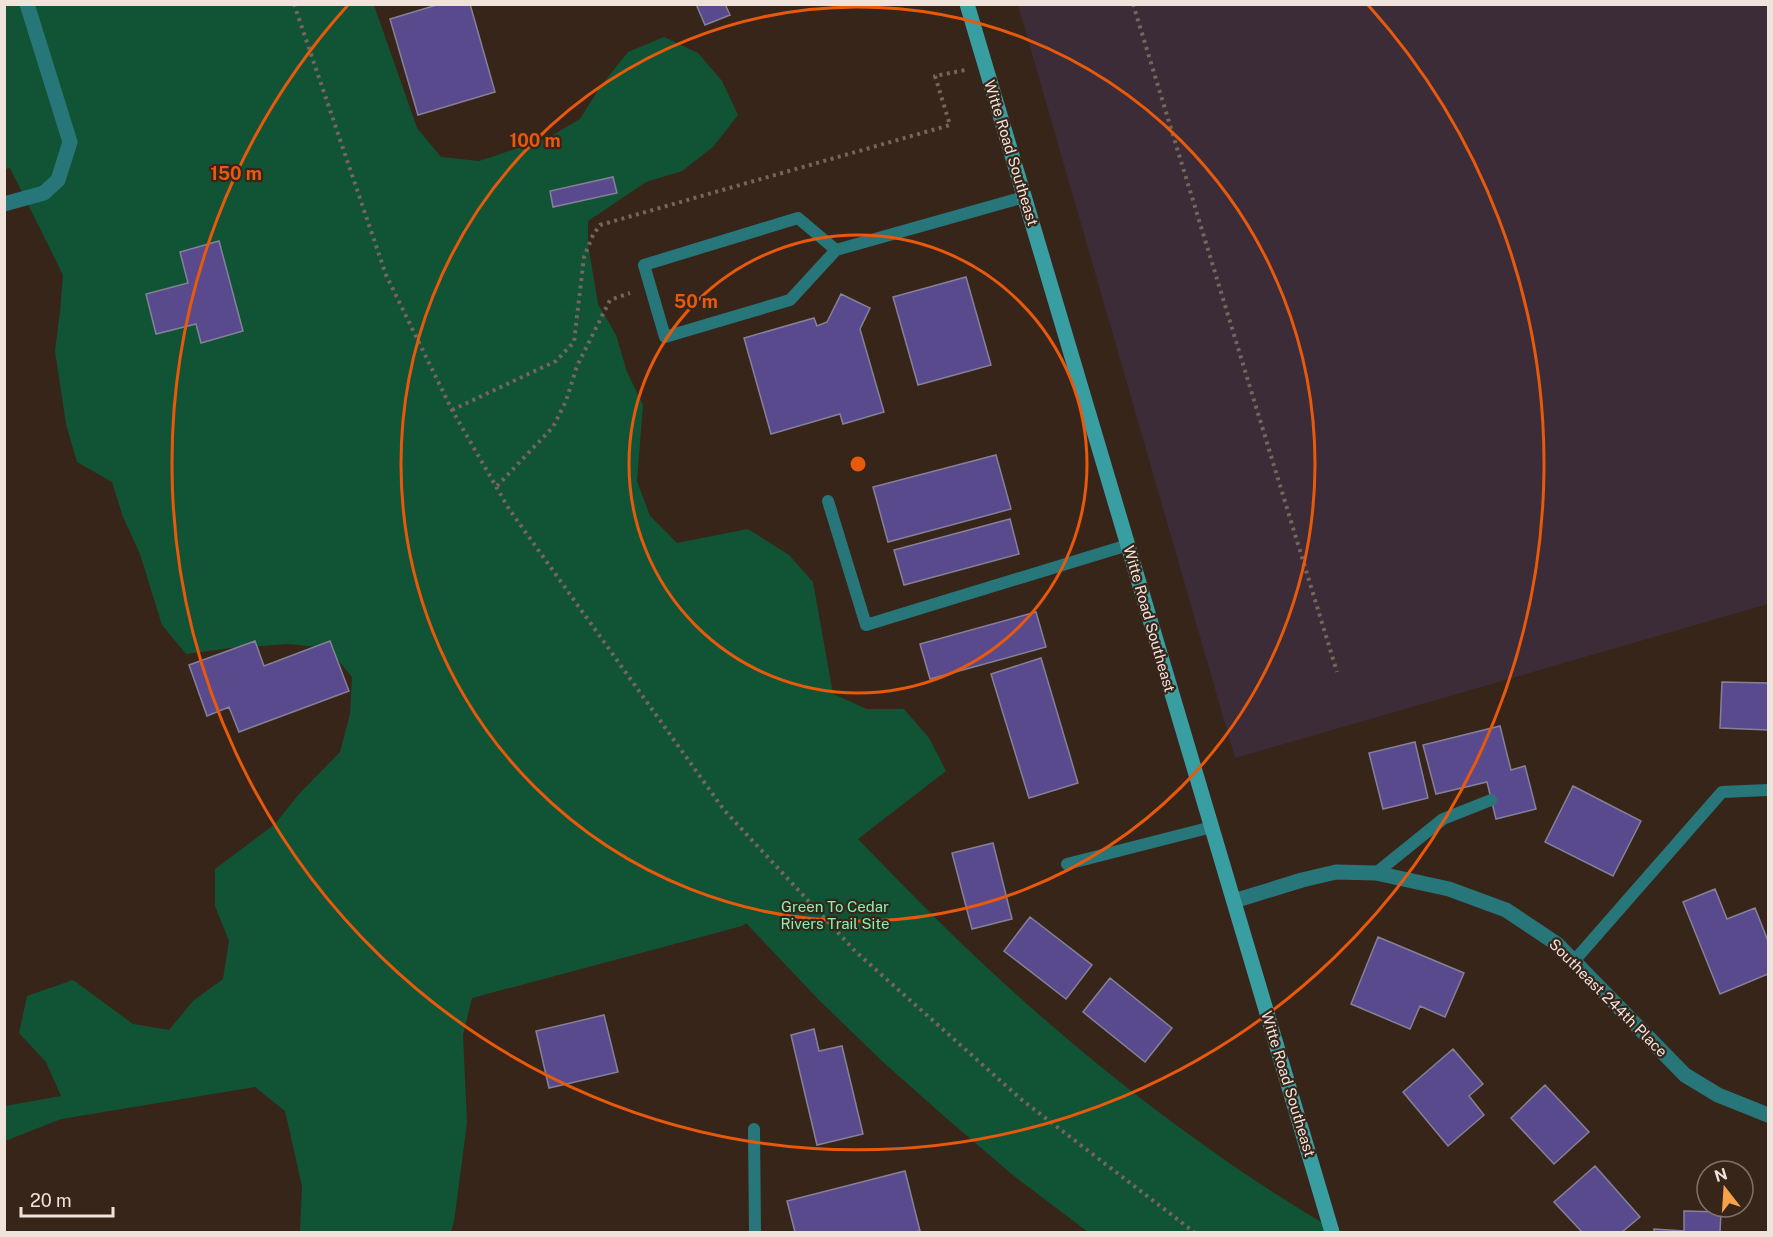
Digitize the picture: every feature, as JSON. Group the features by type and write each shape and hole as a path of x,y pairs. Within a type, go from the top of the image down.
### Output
{"street":[{"path":"4,204 44,193 58,180 69,142 27,4"},
{"name":"Witte Road Southeast","path":"967,4 1332,1233"},
{"name":"Southeast 244th Place","path":"1234,901 1336,872 1376,873 1449,889 1506,910 1557,944 1685,1075 1718,1095 1768,1115"}],"lane":[{"path":"836,250 798,218 644,265 665,337 790,300 836,250 1024,197"},
{"path":"828,501 866,625 1128,545"},
{"path":"1574,961 1722,792 1768,790"},
{"path":"1376,873 1443,819 1491,800"},
{"path":"1067,864 1212,827"},
{"path":"754,1129 755,1233"}],"path":[{"path":"294,4 386,275 452,410 508,508 724,810 855,951 1022,1100 1194,1233"},
{"path":"1133,4 1337,672"},
{"path":"950,125 935,76 985,66"},
{"path":"496,486 553,427 566,401 577,366 610,300 651,286"}],"shaded area":[{"path":"1018,5 1768,5 1768,604 1235,758"}],"green space":[{"name":"Green To Cedar Rivers Trail Site","path":"5,5 374,5 417,128 441,157 479,161 548,138 580,119 600,87 628,52 664,37 698,53 722,81 738,115 713,147 682,171 646,182 588,221 588,244 598,304 616,335 627,372 643,405 637,481 650,516 677,543 748,529 789,555 813,582 833,694 867,709 904,709 929,738 946,771 858,839 980,961 1063,1035 1197,1141 1338,1232 1088,1232 1014,1176 883,1062 818,999 746,923 742,926 472,998 463,1035 467,1123 451,1232 300,1232 302,1186 285,1111 255,1087 61,1119 5,1141 5,1106 61,1096 46,1062 19,1033 27,996 73,980 133,1024 169,1030 193,1001 223,979 229,941 215,906 215,869 275,824 299,794 340,752 350,714 352,677 328,648 288,644 186,654 162,625 140,554 123,517 112,482 77,462 66,424 55,351 63,275 10,168 5,169"}],"building":[{"path":"440,4 470,4 495,92 418,115 390,19"},
{"path":"696,4 725,4 730,15 705,25"},
{"path":"613,177 617,193 553,207 550,191"},
{"path":"219,241 243,331 201,343 196,324 156,334 146,294 188,283 180,252"},
{"path":"966,277 991,365 918,385 893,297"},
{"path":"841,294 870,308 860,329 884,412 843,424 840,414 771,434 744,338 814,318 817,326 827,322"},
{"path":"996,455 1011,509 888,542 873,487"},
{"path":"1010,519 1019,554 904,585 894,550"},
{"path":"1036,612 1046,647 930,679 920,644"},
{"path":"255,641 264,666 330,641 349,691 239,732 229,707 207,716 189,665"},
{"path":"1041,658 1078,783 1029,798 991,674"},
{"path":"1722,682 1768,683 1768,730 1720,728"},
{"path":"1500,726 1511,770 1525,766 1536,809 1496,819 1487,782 1436,794 1423,745"},
{"path":"1415,742 1428,798 1383,809 1369,753"},
{"path":"1573,786 1641,821 1613,876 1545,842"},
{"path":"993,843 1012,919 972,929 952,853"},
{"path":"1715,889 1727,919 1755,908 1768,941 1768,974 1720,994 1683,902"},
{"path":"1030,917 1092,965 1066,999 1004,951"},
{"path":"1378,937 1464,973 1445,1017 1420,1006 1410,1029 1351,1004"},
{"path":"1110,978 1172,1028 1145,1062 1083,1012"},
{"path":"604,1015 618,1072 549,1088 536,1031"},
{"path":"814,1029 819,1051 842,1046 863,1134 817,1145 791,1035"},
{"path":"1453,1049 1483,1084 1469,1096 1484,1115 1448,1146 1403,1092"},
{"path":"1545,1085 1589,1132 1554,1164 1511,1118"},
{"path":"1595,1166 1640,1217 1622,1232 1582,1232 1554,1202"},
{"path":"905,1171 920,1231 795,1232 787,1201"},
{"path":"1684,1211 1695,1211 1695,1219 1721,1219 1720,1232 1654,1232 1654,1229 1684,1231"}]}
